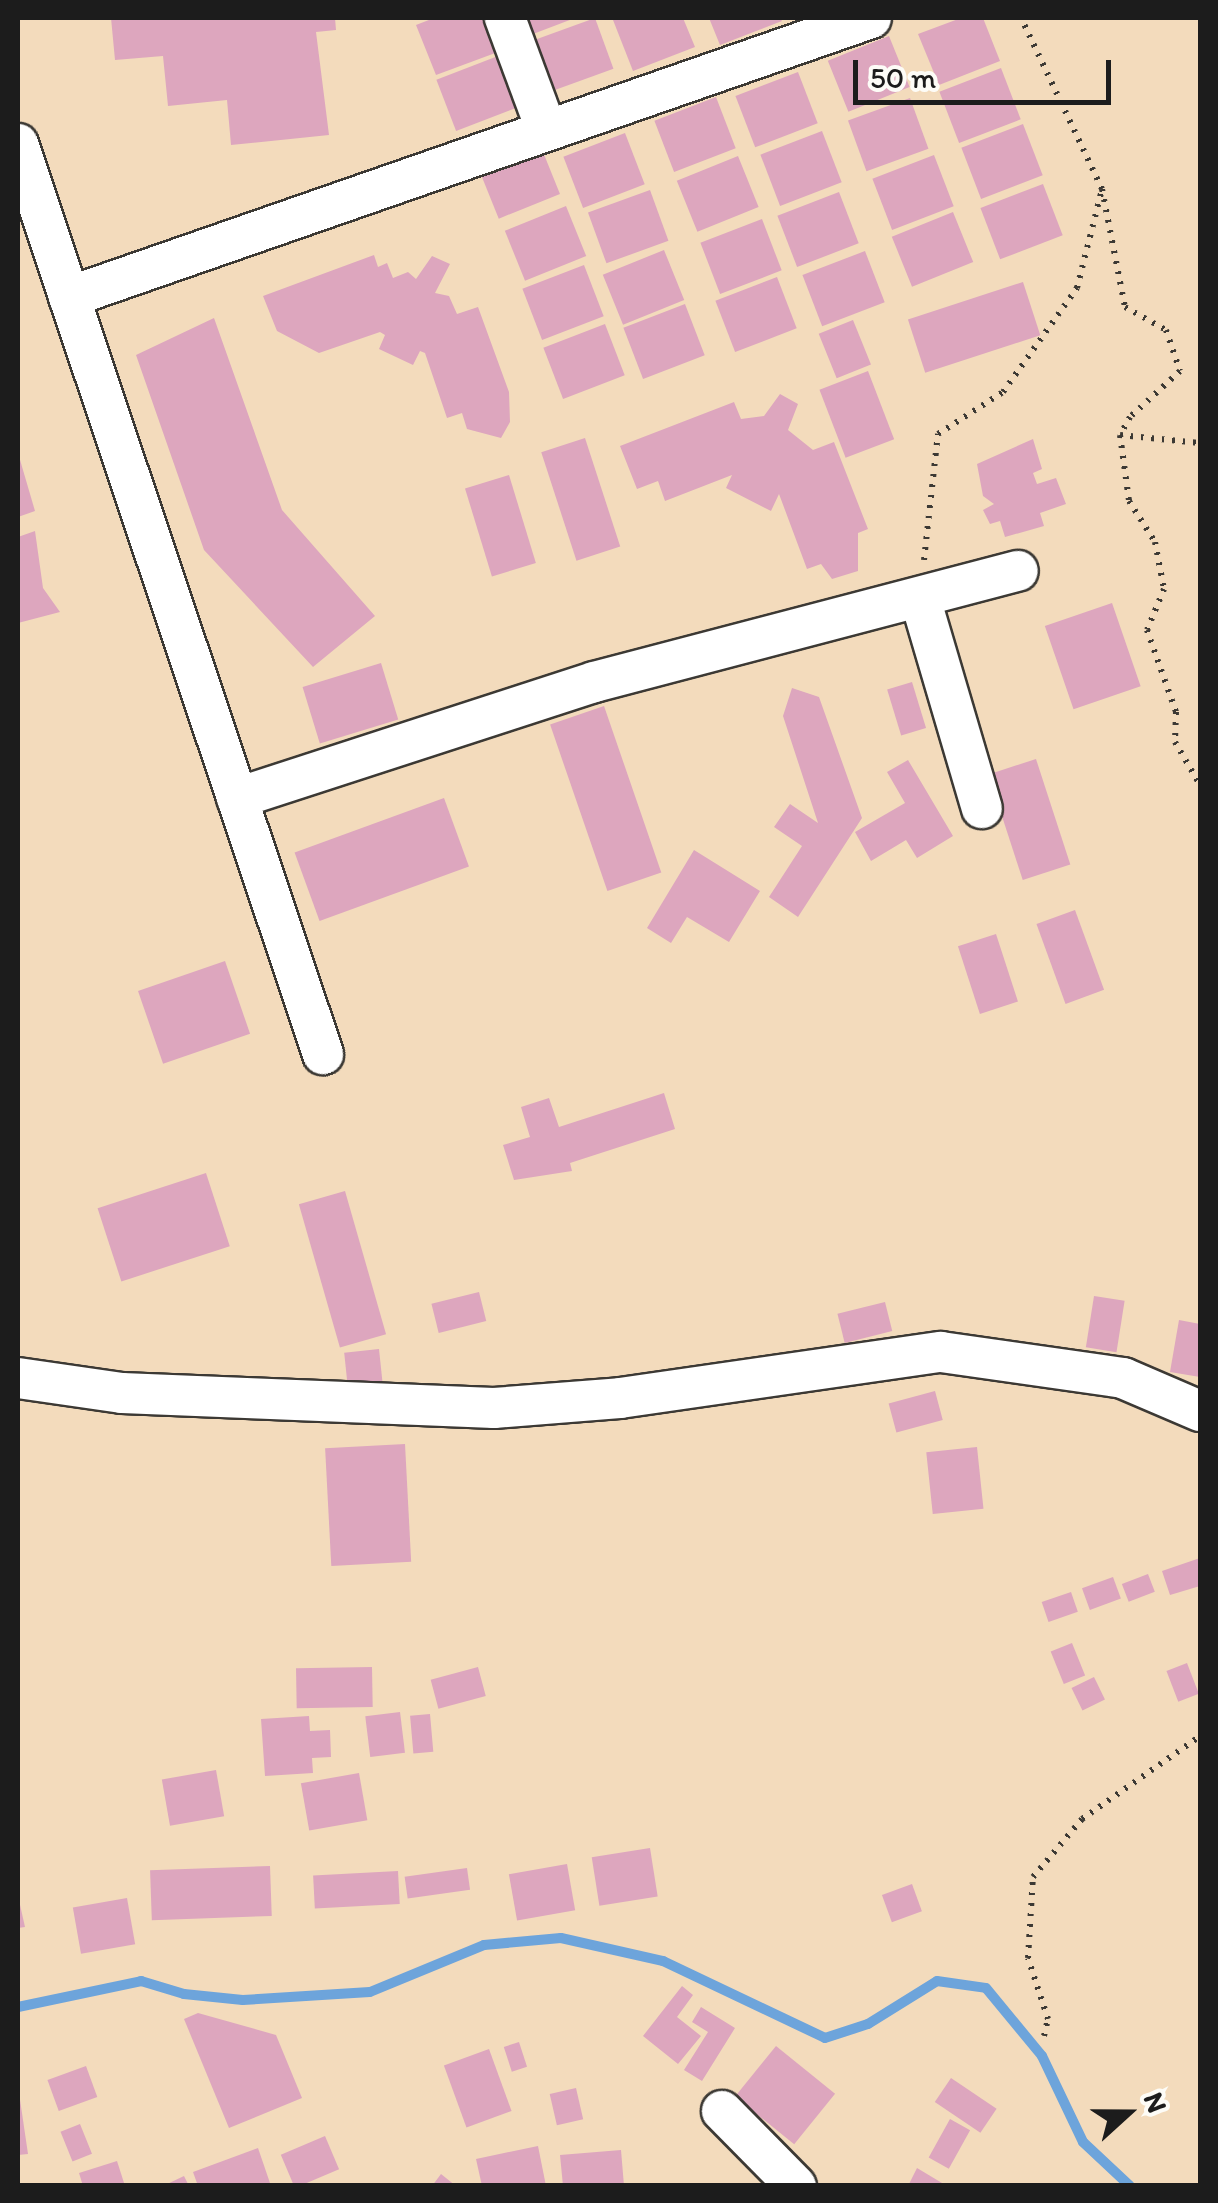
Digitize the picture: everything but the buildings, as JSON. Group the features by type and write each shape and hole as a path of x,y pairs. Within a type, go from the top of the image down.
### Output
{"street":[{"path":"505,18 546,129"},
{"path":"69,297 871,18"},
{"path":"18,144 323,1054"},
{"path":"237,798 594,682 1018,571"},
{"path":"920,598 982,808"},
{"path":"18,1378 122,1393 494,1408 620,1398 941,1352 1123,1378 1200,1411"},
{"path":"722,2111 796,2186"}],"path":[{"path":"1021,18 1102,189 1125,307 1166,330 1180,372 1130,417 1120,436 1129,502 1156,542 1164,589 1146,630 1176,712 1174,742 1200,785"},
{"path":"920,598 938,434 1003,392 1078,288 1102,189"},
{"path":"1120,436 1200,444"},
{"path":"1044,2036 1048,2019 1028,1958 1033,1877 1082,1819 1200,1736"}],"waterway":[{"path":"18,2007 141,1981 184,1994 243,2000 370,1992 484,1945 561,1938 663,1961 825,2038 868,2024 937,1981 986,1988 1042,2056 1083,2142 1130,2186"}]}
